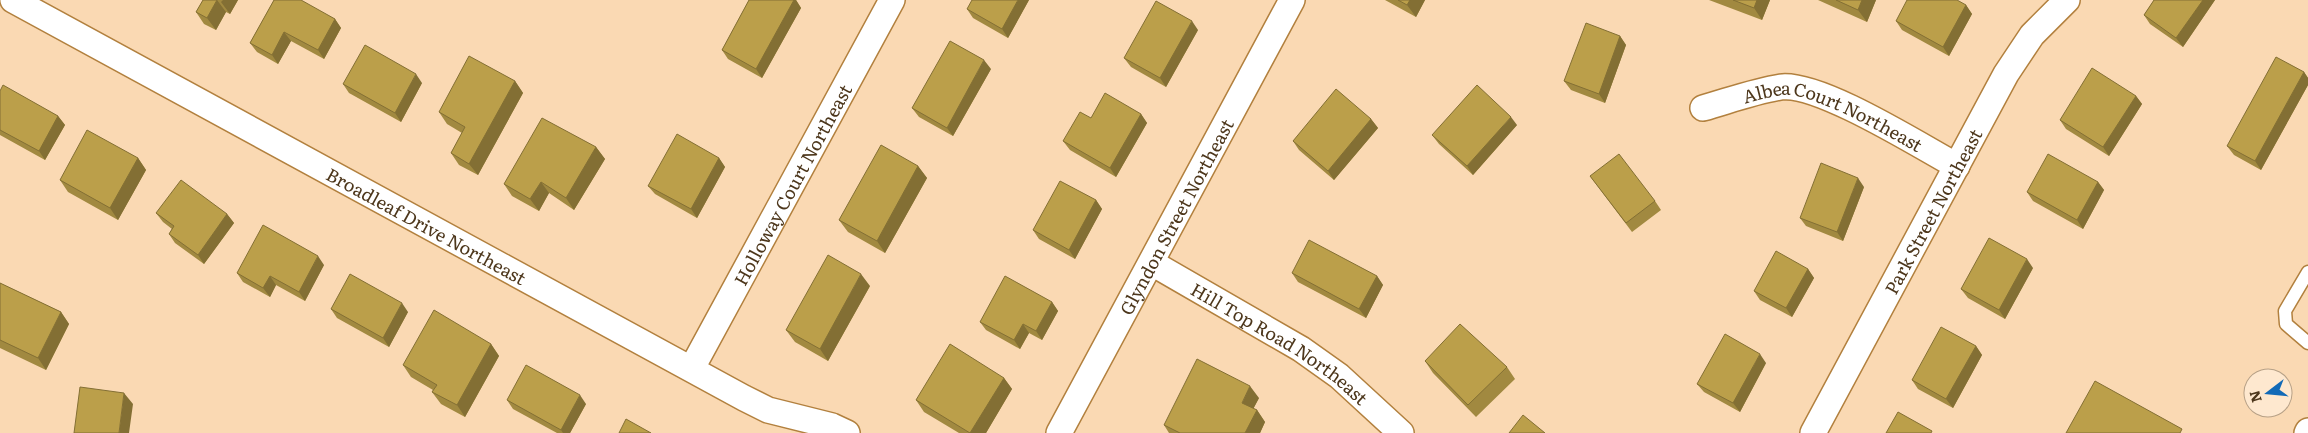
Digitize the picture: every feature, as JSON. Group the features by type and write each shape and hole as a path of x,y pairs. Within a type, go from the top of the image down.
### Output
{"street":[{"name":"Broadleaf Drive Northeast","path":"13,0 768,410 832,426 847,433"},
{"name":"Holloway Court Northeast","path":"692,368 892,0"},
{"name":"Glyndon Street Northeast","path":"1059,433 1292,0"},
{"name":"Park Street Northeast","path":"1813,433 2006,74 2027,43 2068,0"},
{"name":"Albea Court Northeast","path":"1703,108 1781,87 1800,88 1832,99 1957,166"},
{"name":"Hill Top Road Northeast","path":"1152,263 1301,349 1338,376 1401,433"}],"lane":[{"path":"2308,272 2286,311 2286,324 2308,343"}],"building":[{"path":"203,0 217,0 207,18 196,12"},
{"path":"274,0 301,0 335,19 318,50 284,32 272,55 250,43"},
{"path":"749,0 794,0 756,69 722,50"},
{"path":"972,0 1018,0 1002,29 967,9"},
{"path":"1398,0 1410,0 1407,5"},
{"path":"1733,0 1757,0 1754,8"},
{"path":"1836,0 1862,0 1858,10"},
{"path":"1907,0 1957,0 1966,5 1943,47 1896,21"},
{"path":"2154,0 2203,0 2176,38 2144,15"},
{"path":"1156,1 1192,21 1160,78 1124,58"},
{"path":"1586,23 1620,36 1599,94 1564,81"},
{"path":"950,41 984,60 947,128 912,108"},
{"path":"365,45 416,74 395,113 343,84"},
{"path":"469,56 515,81 469,164 451,153 465,127 439,112"},
{"path":"2276,57 2304,72 2255,161 2227,146"},
{"path":"2092,68 2136,96 2103,147 2060,120"},
{"path":"3,85 58,116 39,151 0,130 0,91"},
{"path":"1477,85 1511,117 1467,166 1432,135"},
{"path":"1336,89 1371,119 1328,171 1293,141"},
{"path":"1105,93 1141,114 1110,168 1063,141 1080,112 1091,118"},
{"path":"542,118 596,147 566,198 541,182 530,199 504,184"},
{"path":"87,130 138,158 110,208 60,180"},
{"path":"677,134 719,158 691,209 648,186"},
{"path":"881,145 918,166 877,241 839,220"},
{"path":"1619,154 1655,201 1626,223 1590,176"},
{"path":"2048,154 2098,182 2077,220 2027,192"},
{"path":"1821,163 1858,178 1837,232 1800,218"},
{"path":"181,180 227,214 198,255 169,234 174,226 156,213"},
{"path":"1060,181 1096,200 1069,250 1033,230"},
{"path":"263,225 318,256 299,292 270,276 263,288 237,273"},
{"path":"1989,238 2027,259 1999,310 1961,289"},
{"path":"1309,240 1377,276 1359,309 1292,273"},
{"path":"1776,251 1808,269 1786,308 1754,291"},
{"path":"828,255 861,274 820,349 786,330"},
{"path":"350,274 402,303 383,338 331,309"},
{"path":"1005,276 1052,302 1036,331 1023,324 1014,340 980,322"},
{"path":"0,283 61,312 38,358 0,340"},
{"path":"434,310 491,344 457,405 432,392 437,385 403,365"},
{"path":"1460,324 1507,367 1468,405 1425,361"},
{"path":"1941,327 1976,346 1946,399 1912,380"},
{"path":"1725,334 1760,354 1733,403 1697,384"},
{"path":"950,344 1004,378 970,433 916,400"},
{"path":"1197,359 1250,386 1242,403 1257,410 1245,433 1180,433 1164,425"},
{"path":"526,365 580,395 561,430 507,400"},
{"path":"2095,381 2182,429 2180,433 2066,433"},
{"path":"80,387 124,393 119,433 74,433"},
{"path":"1898,412 1932,431 1931,433 1886,433"},
{"path":"1523,415 1545,433 1509,433"},
{"path":"626,419 651,433 619,433"}]}
